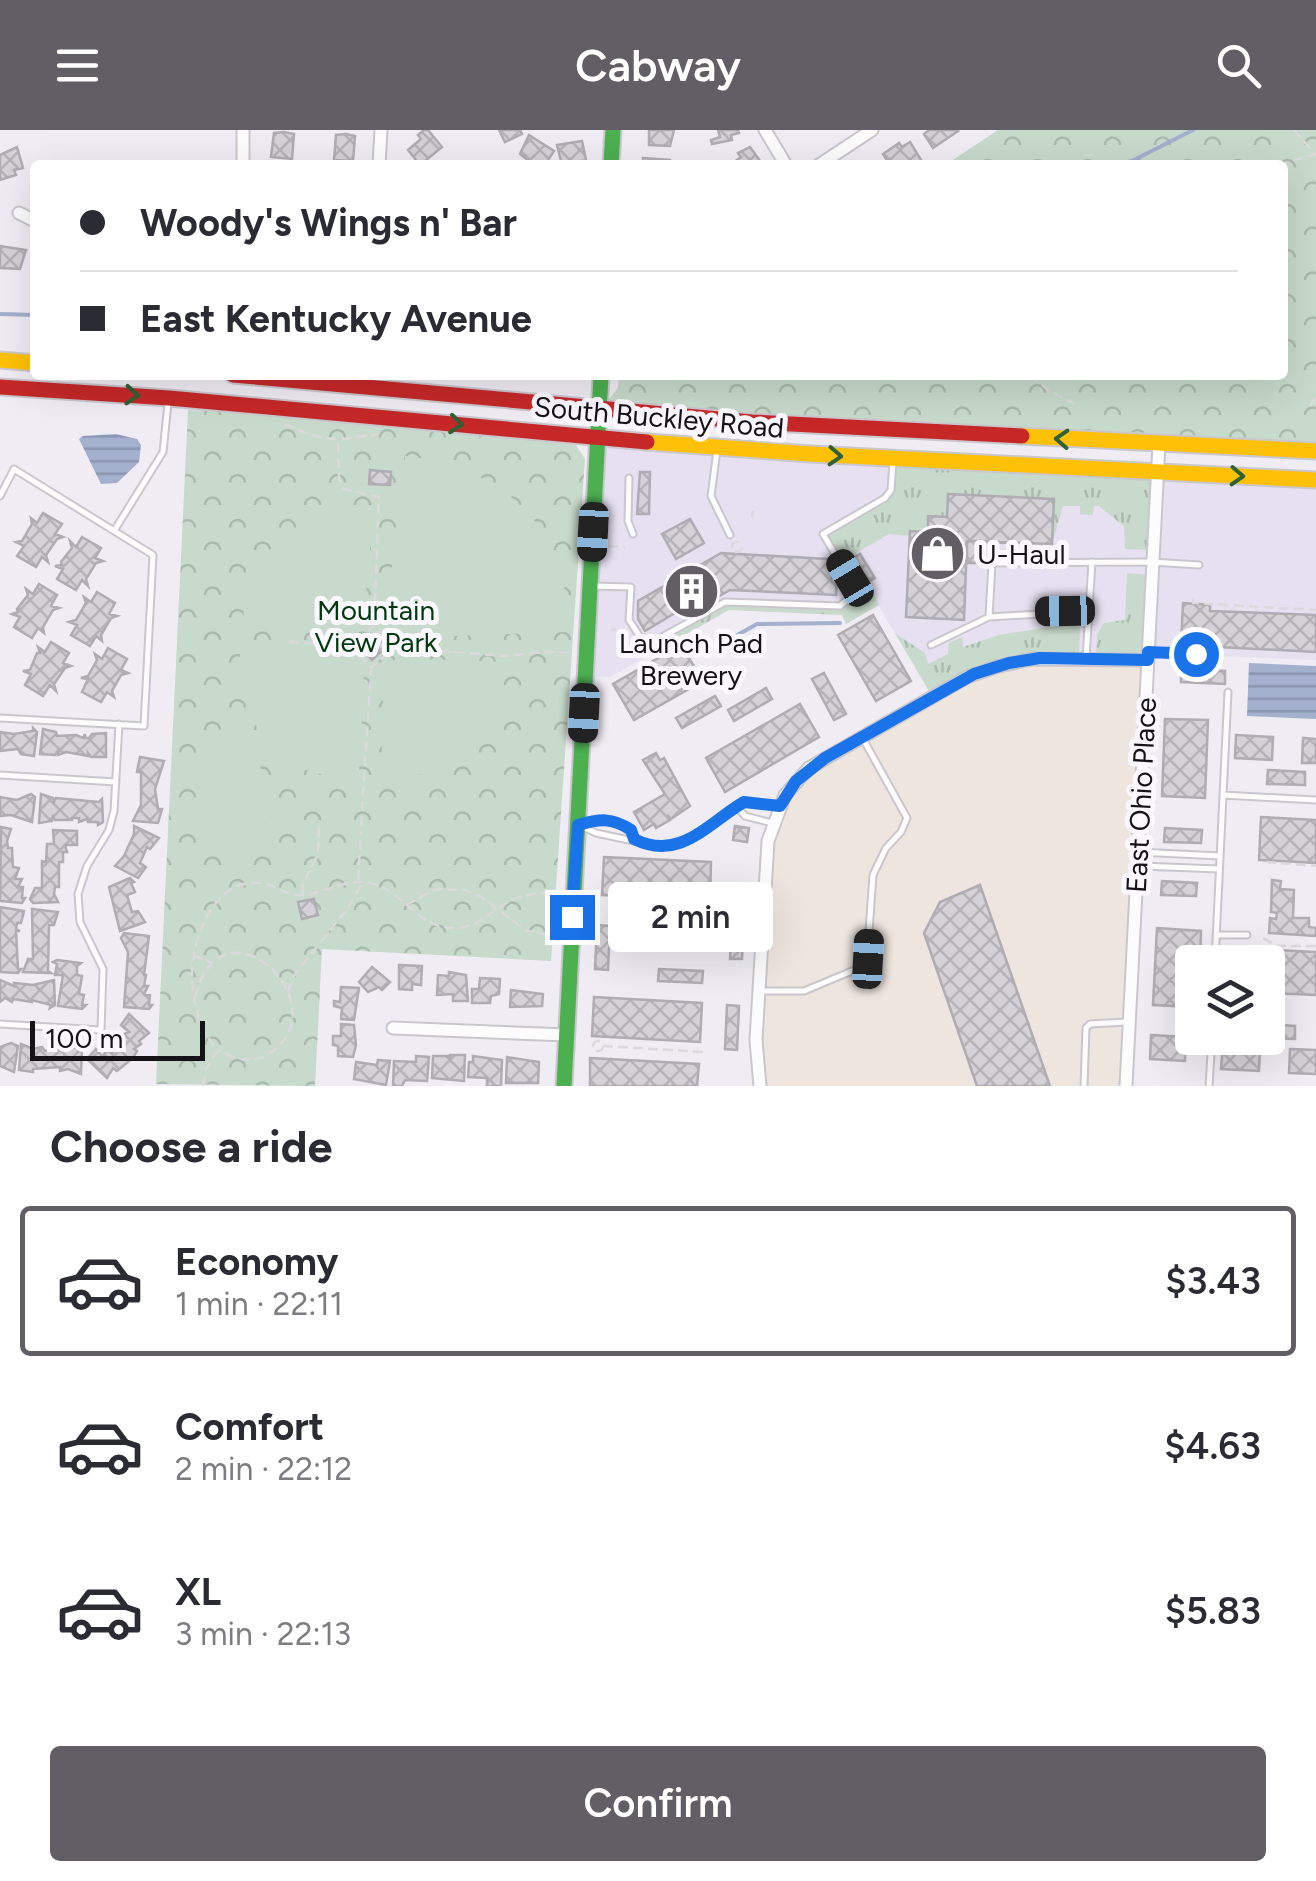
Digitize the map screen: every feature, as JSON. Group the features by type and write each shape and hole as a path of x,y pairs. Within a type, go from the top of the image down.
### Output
{"main road":[{"path":"612,160 613,130"},
{"path":"0,360 30,363"},
{"name":"South Buckley Road","path":"285,380 600,410 928,433 1316,451"},
{"path":"564,1086 601,380"},
{"name":"South Buckley Road","path":"0,388 168,398 717,447 1316,480"}],"street":[{"path":"243,130 243,160"},
{"path":"379,160 381,130"},
{"path":"766,130 783,160"},
{"path":"827,160 872,130"},
{"path":"19,213 30,218"},
{"name":"East Ohio Place","path":"1126,1086 1159,444"},
{"path":"760,1086 756,1060 766,853 772,822 796,781 810,768 862,737 990,668 1032,659 1148,656"},
{"path":"393,1028 566,1035"}],"lane":[{"path":"114,530 162,452 168,398"},
{"path":"717,447 711,496 730,535"},
{"path":"590,586 631,587 628,620 646,646 725,602 840,606 848,600 850,578 823,534 885,498 891,490 893,459"},
{"path":"0,496 14,469 153,555 144,726 0,718"},
{"path":"630,478 628,521 633,534"},
{"path":"1086,658 1092,562"},
{"path":"989,617 992,563 1152,562 1199,566"},
{"path":"930,645 989,617 1089,611"},
{"path":"1148,656 1196,654"},
{"path":"1216,945 1228,692"},
{"path":"0,1024 101,1030 103,969 80,922 78,894 87,866 109,830 119,724"},
{"path":"759,991 813,989 857,971 868,959 873,875 907,818 862,737"},
{"path":"0,775 116,782"},
{"path":"1223,795 1316,800"},
{"path":"578,825 596,834 634,839 655,848 675,844 707,829 744,802 780,806"},
{"path":"736,806 745,816 772,822"},
{"path":"578,825 612,819 631,830 634,839"},
{"path":"1137,852 1220,856"},
{"path":"1180,868 1181,854"},
{"path":"1137,866 1220,869"},
{"path":"1216,934 1247,936"},
{"path":"1084,1086 1086,1028 1090,1024 1130,1022"},
{"path":"1209,1086 1211,1055"}],"path":[{"path":"1288,162 1316,155 1294,130"},
{"path":"1036,380 1075,404"},
{"path":"1310,406 1316,397"},
{"path":"338,442 339,478 344,488 378,498 374,626 393,648"},
{"path":"752,511 752,517"},
{"path":"608,546 625,546"},
{"path":"1194,599 1193,603 1232,602 1316,610"},
{"path":"290,642 351,645 374,626"},
{"path":"288,992 294,977 347,910 360,882 370,668 351,645"},
{"path":"370,668 393,648 506,656 571,653"},
{"path":"303,895 303,884 318,854 319,827"},
{"path":"1266,862 1316,866"},
{"path":"194,1000 198,985 214,963 238,953 258,957 276,970 288,992 290,1022 286,1035 272,1052 243,1060 218,1050 202,1027 194,1000 193,955 198,932 208,913 229,892 254,884 303,895 340,883 376,885 426,922 452,928 469,926 531,894 573,892"},
{"path":"406,905 422,894 450,887 480,896 527,931 571,937"},
{"path":"1263,938 1276,946 1316,946"},
{"path":"193,955 214,963"},
{"path":"603,1046 704,1052"},
{"path":"203,1086 206,1070 218,1050"}],"shaded area":[{"path":"598,438 1316,480 1316,660 1149,653 932,696 878,605 846,624 842,615 729,610 610,677 586,676"},
{"path":"1147,660 1126,1086 760,1086 766,853 796,781 954,684 1009,663"}],"green space":[{"path":"998,130 1316,130 1316,451 600,410 618,388 619,380 1288,380 1288,160 953,160"},
{"name":"Mountain View Park","path":"188,410 297,416 576,445 585,459 551,961 322,949 315,1086 156,1084"},
{"path":"405,456 472,473 500,489 524,510 544,534 558,563 566,596 566,632 398,638 385,624"},
{"path":"893,459 1157,472 1153,550 1125,549 1124,526 1099,506 1094,506 1093,515 1080,514 1080,506 1063,506 1052,544 1053,499 949,494 947,517 929,516 928,532 910,531 910,536 889,534 856,553 879,605 846,624 842,615 729,610 651,654 646,646 725,602 840,606 848,599 849,578 823,534 885,498 891,490"},
{"path":"356,514 373,517 363,623 351,634 242,630 251,582 273,546 308,523"},
{"path":"1127,573 1151,575 1147,660 1096,658 1097,635 1104,623 1125,620"},
{"path":"1052,615 1080,627 1079,658 1009,663 932,696 895,633 925,653 928,664 948,654 949,643 962,637 963,647 999,635 1047,627"},
{"path":"240,651 352,656 364,668 359,777 306,770 285,759 269,744 247,703"},
{"path":"397,658 505,662 502,690 485,734 471,750 433,771 381,779 384,669"},
{"path":"225,729 238,734 256,757 266,787 272,830 263,842 202,847 199,783 204,782 198,765 202,764 200,732"}],"water":[{"path":"116,434 137,439 141,445 139,462 117,483 101,484 79,439"},
{"path":"1249,663 1316,666 1316,719 1247,716"}],"building":[{"path":"428,130 442,147 426,160 416,160 408,150 421,139 418,135"},
{"path":"499,130 520,130 522,134 505,142"},
{"path":"649,130 674,130 670,146 649,145"},
{"path":"718,130 739,133 731,135 732,140 712,144 711,140 720,137"},
{"path":"929,130 958,131 933,148 924,134"},
{"path":"274,133 294,134 292,159 271,157"},
{"path":"336,135 355,136 353,160 334,160"},
{"path":"529,135 554,151 548,160 528,160 520,154"},
{"path":"582,141 586,160 561,160 557,145"},
{"path":"910,142 921,160 887,160 883,154 899,143 902,147"},
{"path":"17,147 23,168 0,180 0,155"},
{"path":"750,147 759,160 737,160 741,157 738,153"},
{"path":"0,246 26,250 20,269 0,268"},
{"path":"370,470 391,472 390,485 369,484"},
{"path":"640,472 650,472 649,514 637,514"},
{"name":"U-Haul","path":"948,494 1054,499 1052,544 967,541 964,620 906,617 910,531 928,532 928,516 947,517"},
{"path":"43,513 62,524 55,534 63,537 46,555 48,562 42,557 36,567 17,556 24,546 16,542 22,541 32,524 31,518 37,523"},
{"path":"690,519 704,543 676,559 662,534"},
{"path":"82,537 101,548 95,558 103,561 96,563 86,579 88,586 82,580 76,590 57,579 63,569 55,566 62,565 72,548 70,541 76,547"},
{"path":"967,541 988,541 987,563 967,563"},
{"name":"Launch Pad Brewery","path":"721,553 828,559 837,578 836,595 730,590 688,614 685,607 645,631 638,619 638,601"},
{"path":"860,554 875,578 867,583 852,559"},
{"path":"39,584 57,595 51,606 59,608 53,610 43,627 44,633 38,628 32,638 14,627 20,617 12,614 18,612 28,595 26,589 33,594"},
{"path":"97,592 115,603 109,614 117,616 111,618 101,635 102,641 96,636 90,646 71,635 77,625 69,622 76,620 86,603 84,597 91,602"},
{"path":"1183,603 1210,605 1210,611 1316,615 1316,652 1181,645"},
{"path":"873,615 911,681 876,701 838,635"},
{"path":"375,635 386,647 372,660 361,648"},
{"path":"51,642 69,653 63,663 71,666 54,684 56,691 50,685 43,696 25,685 31,674 23,671 30,670 40,653 38,647 45,652"},
{"path":"681,645 703,681 634,720 613,684"},
{"path":"108,648 127,659 121,670 128,673 121,675 112,691 114,697 107,692 101,702 82,692 88,679 81,678 88,676 97,660 95,654 102,659"},
{"path":"1181,669 1225,671 1225,684 1181,682"},
{"path":"824,673 846,714 834,720 812,679"},
{"path":"766,688 772,699 734,721 728,710"},
{"path":"715,696 721,706 682,728 676,718"},
{"path":"800,704 819,737 725,792 706,758"},
{"path":"1165,719 1208,720 1205,798 1162,796"},
{"path":"33,728 37,732 34,756 21,754 18,749 0,751 0,732 14,734"},
{"path":"43,729 56,732 57,736 83,738 85,734 89,738 106,733 106,757 66,752 58,755 58,751 55,755 40,754"},
{"path":"1236,735 1273,737 1272,760 1235,758"},
{"path":"1303,738 1316,739 1316,763 1302,763"},
{"path":"656,753 660,760 664,758 690,806 671,819 667,815 670,820 656,828 654,824 644,830 634,812 665,794 643,760"},
{"path":"140,757 164,761 155,789 158,809 162,809 158,823 133,821 141,805 141,772 137,772"},
{"path":"1268,770 1305,772 1305,785 1267,784"},
{"path":"31,794 35,797 32,822 11,815 0,816 0,797 17,800"},
{"path":"41,794 54,802 56,798 99,802 102,799 103,822 98,825 87,819 79,822 79,818 53,817 52,821 39,823"},
{"path":"1261,817 1316,820 1316,863 1259,860"},
{"path":"134,826 159,838 150,849 147,847 140,863 146,867 138,878 115,866 124,856"},
{"path":"735,826 749,828 747,842 733,840"},
{"path":"1,827 11,829 8,848 12,848 13,867 19,868 15,879 22,879 18,887 23,887 22,903 0,901"},
{"path":"1165,828 1202,830 1201,843 1164,842"},
{"path":"53,830 77,831 77,845 65,845 67,852 63,852 63,862 59,862 59,887 55,887 54,894 58,902 33,903 30,899 35,888 42,888 42,861 46,862 47,844 54,844"},
{"path":"604,857 711,862 710,900 602,895"},
{"path":"130,878 135,892 127,895 132,912 138,911 145,922 120,931 109,887"},
{"path":"1272,880 1281,881 1280,889 1294,890 1293,918 1309,918 1309,927 1316,928 1316,936 1269,933 1270,918 1276,919 1277,913 1271,912"},
{"path":"1162,881 1197,883 1196,896 1161,895"},
{"path":"980,885 1050,1086 977,1086 924,933 940,902"},
{"path":"314,899 318,915 302,919 298,902"},
{"path":"0,907 24,911 16,929 20,931 16,931 21,969 18,973 0,972"},
{"path":"32,909 58,912 54,925 49,925 51,973 23,972 28,959 33,959"},
{"path":"732,915 744,915 742,959 730,959"},
{"path":"634,921 681,923 680,935 634,933"},
{"path":"597,925 610,926 608,970 595,969"},
{"path":"1157,928 1201,931 1201,945 1175,945 1175,1006 1153,1005"},
{"path":"124,933 149,936 144,975 144,986 148,986 144,994 150,995 149,1009 124,1007 128,952 121,938"},
{"path":"1285,950 1316,952 1316,995 1285,994"},
{"path":"53,962 81,963 77,975 82,976 79,994 84,995 82,1005 86,1005 82,1009 58,1006 63,975 55,975 57,964"},
{"path":"399,965 422,966 421,985 412,984 412,990 399,989"},
{"path":"372,967 390,982 382,990 379,987 368,992 359,982"},
{"path":"659,969 703,971 702,983 658,981"},
{"path":"449,972 466,975 468,1001 453,1001 453,994 437,995 438,975 449,976"},
{"path":"480,978 500,979 499,994 491,996 490,1003 472,1003 472,989 479,989"},
{"path":"0,980 14,986 54,980 55,1005 50,1008 51,1005 32,1000 12,1002 5,998 0,1002"},
{"path":"341,987 359,988 354,1020 341,1019 342,1008 334,1006 334,1001 340,1002"},
{"path":"511,990 543,994 542,1006 510,1007"},
{"path":"594,997 702,1003 700,1042 592,1036"},
{"path":"727,1005 739,1006 737,1050 725,1049"},
{"path":"129,1014 149,1033 139,1041 133,1058 117,1071 113,1068 107,1078 87,1059 96,1049 105,1059 108,1050 112,1054 121,1040 124,1043 120,1036 129,1032 121,1025"},
{"path":"341,1024 354,1025 353,1057 338,1056 338,1046 333,1045 333,1036 341,1036"},
{"path":"1285,1025 1295,1026 1295,1039 1285,1039"},
{"path":"1151,1035 1175,1036 1175,1055 1185,1055 1185,1061 1150,1059"},
{"path":"11,1043 18,1046 14,1072 0,1066 0,1047"},
{"path":"21,1044 45,1051 82,1047 81,1074 68,1069 60,1071 60,1067 33,1072 19,1070"},
{"path":"1290,1049 1316,1050 1316,1074 1289,1073"},
{"path":"450,1055 465,1055 464,1081 432,1078 433,1056 450,1059"},
{"path":"1222,1055 1260,1055 1259,1071 1221,1069"},
{"path":"416,1056 429,1057 427,1081 405,1080 402,1086 393,1086 394,1061 416,1062"},
{"path":"473,1056 502,1060 501,1086 487,1086 487,1078 468,1077"},
{"path":"507,1057 539,1062 538,1083 506,1083"},
{"path":"590,1058 699,1064 697,1086 590,1086"},
{"path":"378,1060 390,1061 386,1085 354,1079 356,1062 377,1065"}],"waterway":[{"path":"1134,160 1193,130"},
{"path":"0,314 30,315"},
{"path":"725,642 757,624 840,623"}],"traffic: fast":[{"path":"611,160 613,130"},
{"path":"564,1086 601,380"}],"traffic: slow":[{"path":"0,360 30,363"},
{"path":"1022,436 1316,451"},
{"path":"647,442 1316,480"}],"traffic: jam":[{"path":"288,380 752,422 1022,436"},
{"path":"0,387 169,398 647,442"}],"place":[{"name":"U-Haul","path":"938,554"},
{"name":"Launch Pad Brewery","path":"691,592"}],"route":[{"path":"572,917 578,825 612,819 647,846 675,844 707,829 744,802 780,806 796,781 825,758 954,684 990,668 1040,658 1148,660 1148,652 1196,654"}]}
